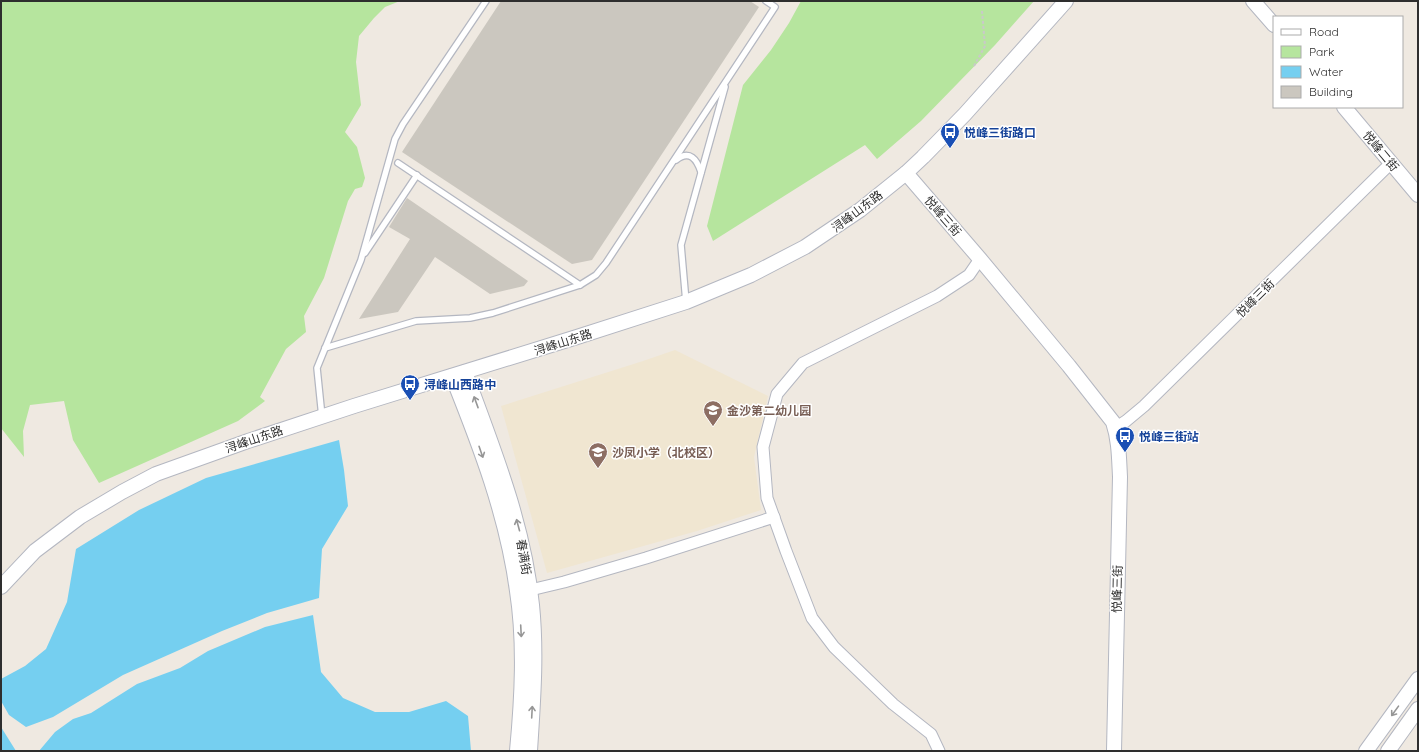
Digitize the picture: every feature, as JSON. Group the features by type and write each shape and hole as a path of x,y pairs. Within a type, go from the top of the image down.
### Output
{"street":[{"name":"浔峰山东路","path":"1,587 35,551 80,517 156,474 322,417 686,302 751,275 804,247 854,214 906,173 965,114 1066,1"},
{"path":"1253,1 1273,24"},
{"name":"悦峰二街","path":"1345,108 1418,195"},
{"name":"悦峰三街","path":"1115,428 1144,406 1391,163"},
{"name":"悦峰三街","path":"906,173 980,259 1113,422 1119,447 1120,477 1114,751"},
{"path":"938,751 931,734 893,704 834,647 812,618 767,498 763,447 777,394 803,363 937,296 969,275 980,259"},
{"name":"春满街","path":"459,374 534,628 530,751"},
{"path":"524,591 646,558 774,517"},
{"name":"春满街","path":"517,751 520,717 521,647 524,591"},
{"path":"1366,751 1418,679"},
{"path":"1388,751 1418,709"}],"lane":[{"path":"322,417 317,368 361,260 395,139 486,1"},
{"path":"325,348 416,321 470,318 493,313 580,285 596,275 606,263 775,7 766,1"},
{"path":"686,302 681,245 727,81"},
{"path":"672,164 680,157 687,156 698,162 701,172"},
{"path":"398,162 580,285"},
{"path":"361,260 417,175"}],"path":[{"path":"974,66 985,46 982,11"}],"shaded area":[{"name":"沙凤小学（北校区）","path":"675,350 768,396 754,457 761,510 697,531 547,573 501,406"}],"green space":[{"path":"1,1 400,1 385,7 359,36 356,62 361,105 345,132 357,147 365,178 362,187 355,189 348,201 324,278 304,316 306,332 286,349 260,397 265,401 238,421 99,483 73,440 64,401 30,405 23,431 24,457 1,428"},
{"path":"801,1 1034,1 995,45 921,121 877,159 865,145 713,241 707,226 743,85 771,50 789,23"}],"water":[{"path":"339,440 348,506 322,549 319,598 267,613 222,631 123,675 53,717 26,727 9,715 1,701 1,679 25,666 46,649 67,602 76,549 139,510 206,478"},
{"path":"313,615 321,672 343,698 375,712 409,712 446,701 468,716 471,751 39,751 55,732 73,719 91,713 137,684 180,668 208,651 265,627"},
{"path":"1,727 16,751 1,751"}],"building":[{"path":"501,1 750,1 759,7 592,260 572,264 402,152"},
{"path":"407,198 528,281 524,286 490,294 435,257 398,312 359,319 410,239 389,227"}],"place":[{"name":"悦峰三街路口","path":"950,149"},
{"name":"浔峰山西路中","path":"410,401"},
{"name":"金沙第二幼儿园","path":"713,427"},
{"name":"悦峰三街站","path":"1125,453"},
{"name":"沙凤小学（北校区）","path":"598,469"}]}
